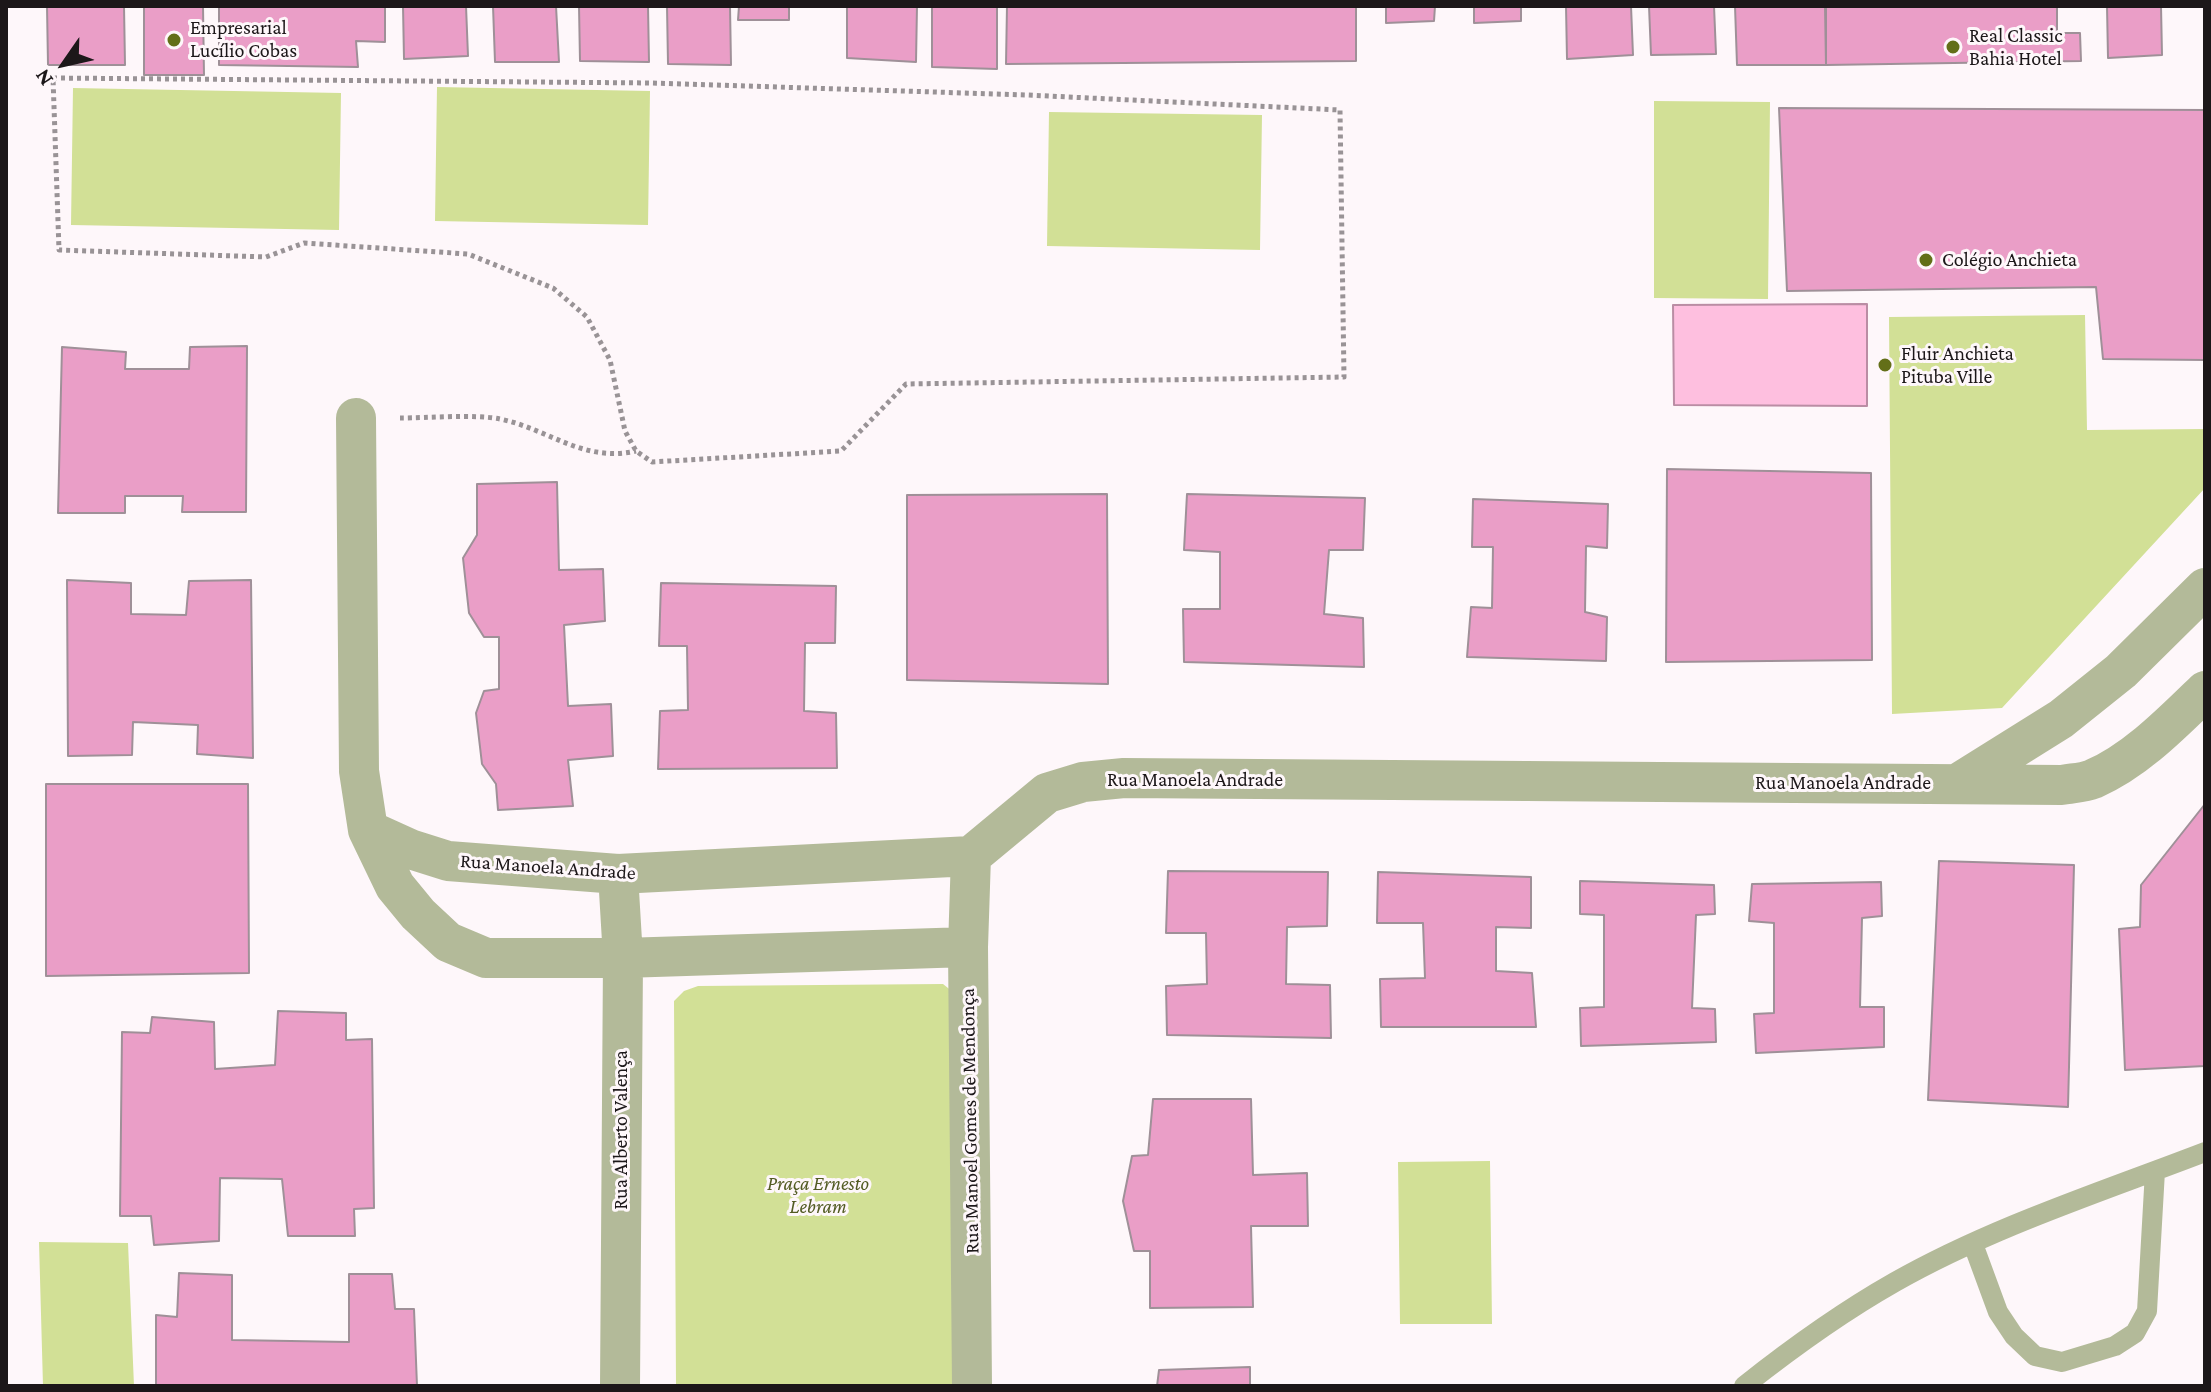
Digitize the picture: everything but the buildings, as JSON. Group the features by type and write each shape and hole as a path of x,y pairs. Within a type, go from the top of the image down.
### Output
{"street":[{"path":"356,418 359,771 368,830 395,886 418,914 448,942 486,958 623,958 968,947"},
{"name":"Rua Manoela Andrade","path":"1957,784 2061,719 2121,671 2205,588"},
{"name":"Rua Manoela Andrade","path":"368,830 410,849 448,861 618,874 971,856 1047,793 1083,782 1124,778 2062,785 2091,780 2119,764 2173,722 2205,691"},
{"name":"Rua Manoel Gomes de Mendonça","path":"971,856 968,947 972,1386"},
{"name":"Rua Alberto Valença","path":"618,874 623,958 620,1386"}],"lane":[{"path":"1744,1386 1789,1351 1895,1282 2003,1230 2205,1152"},
{"path":"1973,1244 1998,1312 2014,1336 2035,1356 2062,1362 2115,1346 2135,1333 2147,1311 2155,1171"}],"path":[{"path":"356,418 497,419 599,454 618,455 636,451 652,462 841,451 906,384 1344,377 1340,110 1027,95 652,83 53,78 59,250 266,257 304,243 468,254 553,288 587,317 610,360 625,431 636,451"}],"green space":[{"path":"437,87 650,91 648,225 435,221"},
{"path":"73,88 341,93 339,230 71,225"},
{"path":"1654,101 1770,102 1768,299 1654,298"},
{"path":"1049,112 1262,115 1260,250 1047,246"},
{"path":"2085,315 2087,430 2205,429 2205,488 2002,708 1892,714 1889,317"},
{"name":"Praça Ernesto Lebram","path":"943,984 953,992 962,1386 676,1386 674,1001 684,991 698,986"},
{"path":"1490,1161 1492,1324 1400,1324 1398,1162"},
{"path":"39,1242 128,1243 134,1386 43,1386"}],"shaded area":[{"path":"1867,304 1867,406 1674,405 1673,305"}],"place":[{"name":"Empresarial Lucílio Cobas","path":"174,40"},
{"name":"Real Classic Bahia Hotel","path":"1953,47"},
{"name":"Colégio Anchieta","path":"1926,260"},
{"name":"Fluir Anchieta Pituba Ville","path":"1885,365"}]}
